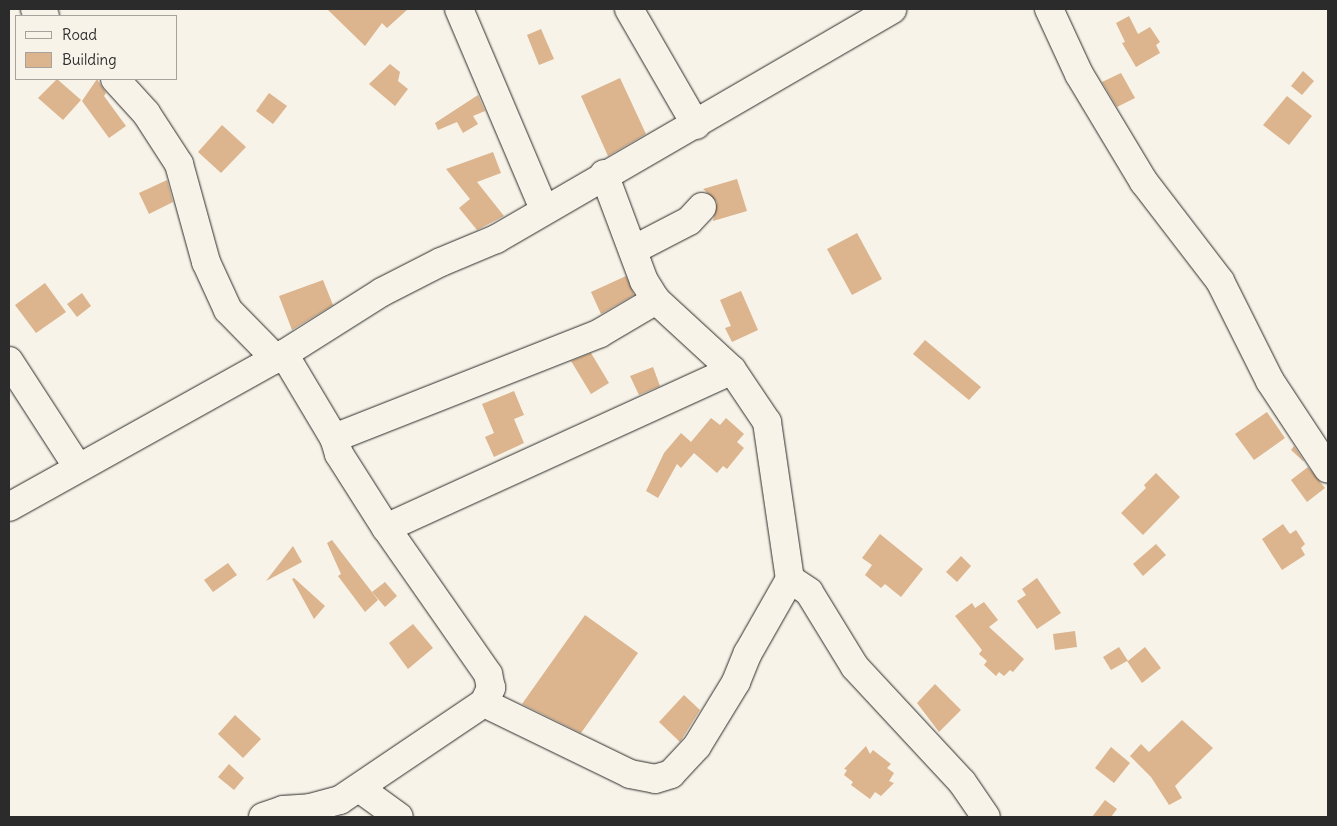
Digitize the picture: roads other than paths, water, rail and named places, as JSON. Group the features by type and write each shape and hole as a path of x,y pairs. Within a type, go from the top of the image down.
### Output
{"street":[{"path":"459,9 544,209"},
{"path":"629,9 696,125"},
{"path":"9,506 77,466 280,357 382,292 441,262 496,239 604,174 696,125 892,9"},
{"path":"1049,9 1079,74 1144,182 1220,281 1270,381 1328,469"},
{"path":"116,80 146,113 179,164 206,262 228,310 280,357 334,438 339,454 386,528 488,674 491,688 484,703 340,800 310,808 283,810 263,817"},
{"path":"484,703 630,774 655,779 671,774 697,746 736,682 748,653 790,579 767,422 732,370 656,300 633,250 604,174"},
{"path":"633,250 689,221 702,207"},
{"path":"334,438 600,333 656,300"},
{"path":"9,361 77,466"},
{"path":"386,528 732,370"},
{"path":"790,579 808,592 855,667 962,782 985,817"},
{"path":"360,788 399,817"}]}
